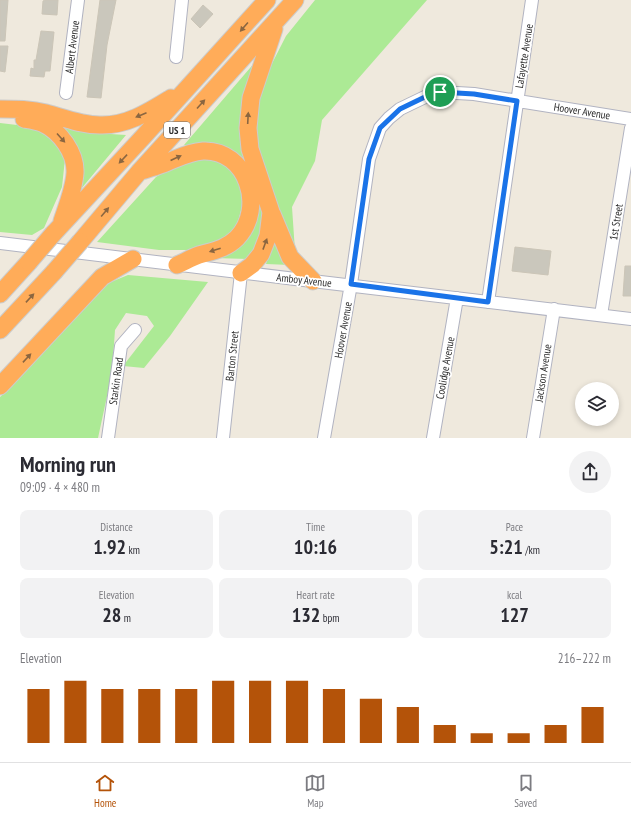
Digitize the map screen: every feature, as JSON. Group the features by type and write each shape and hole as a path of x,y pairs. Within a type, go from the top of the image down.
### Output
{"highway":[{"name":"US 1","path":"0,294 267,0"},
{"name":"US 1","path":"0,330 54,272 139,172 296,0"},
{"path":"276,21 251,98 248,128 250,149 271,212 290,257 313,281"},
{"path":"0,109 21,109 45,113 81,123 101,126 124,122 144,115 187,89"},
{"path":"0,118 19,117 43,124 61,136 70,151 75,172 71,193 57,230"},
{"path":"139,172 162,165 185,154 203,151 222,154 235,162 247,180 251,197 249,212 244,228 237,237 220,250 198,256 176,265"},
{"path":"241,273 252,265 261,254 268,236 271,212"},
{"path":"0,386 102,277 133,259"}],"street":[{"name":"Albert Avenue","path":"66,93 78,0"},
{"path":"176,57 182,0"},
{"name":"Lafayette Avenue","path":"488,302 532,0"},
{"name":"Hoover Avenue","path":"324,438 351,284 369,159 380,128 400,109 429,95 440,92 474,94 631,119"},
{"name":"1st Street","path":"601,315 631,128"},
{"name":"Amboy Avenue","path":"0,243 241,273 351,284 631,319"},
{"name":"Barton Street","path":"223,438 241,273"},
{"name":"Coolidge Avenue","path":"433,438 457,298"},
{"name":"Jackson Avenue","path":"533,438 554,309"},
{"name":"Starkin Road","path":"108,438 120,346 135,330"}],"green space":[{"path":"315,0 427,0 322,120 315,161 292,207 295,251 260,165 256,129 259,89 286,36"},
{"path":"256,61 250,171 223,147 184,145"},
{"path":"50,121 95,133 126,135 76,195 81,165"},
{"path":"0,123 34,127 58,145 65,159 62,187 44,228 32,235 0,232"},
{"path":"205,156 229,164 245,196 237,225 221,243 199,250 159,250 97,242 156,177 185,160"},
{"path":"256,190 263,215 261,239 248,259 214,258 234,248"},
{"path":"275,234 290,265 266,264"},
{"path":"128,275 208,282 170,336 144,368 123,366 154,326 147,316 126,313 115,330 112,373 98,438 0,438 0,397 12,386 106,284"}],"building":[{"path":"0,0 8,0 5,41 0,41"},
{"path":"58,0 57,15 42,14 43,1"},
{"path":"100,0 116,0 107,45 101,98 87,97"},
{"path":"203,5 213,14 200,28 191,19"},
{"path":"41,31 54,32 50,71 45,71 44,77 30,76 31,68 34,69 34,60 36,60"},
{"path":"0,46 8,46 5,72 0,71"},
{"path":"515,247 551,251 548,275 512,271"},
{"path":"625,266 631,266 631,296 623,296"}],"route":[{"path":"440,92 474,94 517,101 488,302 351,284 369,159 380,128 400,109 419,99 440,92"}]}
